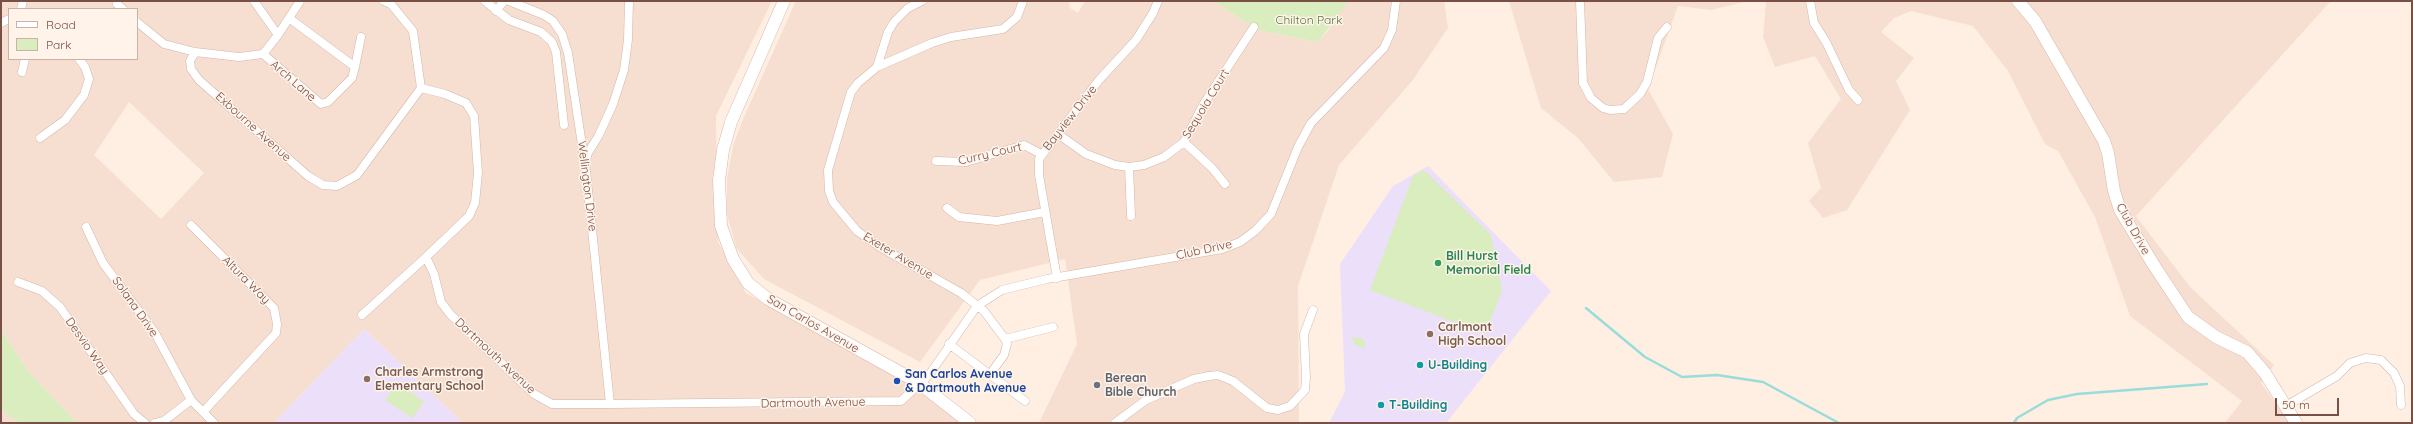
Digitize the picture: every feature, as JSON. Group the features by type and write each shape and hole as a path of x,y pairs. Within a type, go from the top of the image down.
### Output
{"main road":[{"name":"San Carlos Avenue","path":"784,1 731,122 723,150 719,180 721,226 731,253 748,282 768,299 919,383 970,423"},
{"name":"Club Drive","path":"2018,1 2035,21 2104,141 2108,153 2114,190 2120,210 2167,286 2188,317 2216,338 2247,352 2265,373 2296,423"}],"street":[{"path":"254,1 278,35"},
{"path":"138,23 164,44 195,52 239,58 262,54 278,35 300,1"},
{"path":"362,315 469,216 475,203 478,173 474,116 466,103 445,94 420,88 413,31 391,4 384,1"},
{"path":"485,1 496,11 515,22 541,32 552,42 556,52 564,125"},
{"path":"496,11 504,1"},
{"name":"Wellington Drive","path":"509,1 544,14 553,21 562,34 568,53 586,171 610,404"},
{"path":"586,171 588,152 599,135 613,104 624,70 628,40 629,1"},
{"path":"877,67 888,32 894,22 908,8 922,1"},
{"name":"Exeter Avenue","path":"1005,339 984,311 961,293 866,238 839,210 831,198 829,165 851,92 855,86 877,67 951,37 1003,28 1017,17 1023,1"},
{"name":"Bayview Drive","path":"1057,278 1045,212 1039,165 1041,154 1100,80 1136,40 1153,13 1158,1"},
{"name":"Club Drive","path":"919,383 928,375 977,306 1002,290 1057,278 1222,248 1240,242 1252,234 1271,214 1298,146 1311,123 1384,48 1392,30 1396,1"},
{"path":"1580,1 1583,83 1591,98 1603,108 1610,110 1624,109 1640,94 1647,82 1658,38 1667,27"},
{"path":"1810,1 1814,23 1826,42 1849,90 1858,100"},
{"path":"289,18 355,67"},
{"name":"Sequoia Court","path":"1058,134 1096,159 1129,167 1159,160 1184,142 1204,105 1254,27"},
{"name":"Arch Lane","path":"262,54 321,104 328,102 342,91 352,78 361,37"},
{"name":"Exbourne Avenue","path":"195,52 190,61 191,69 199,80 308,176 323,185 337,186 357,174 420,88"},
{"path":"22,72 25,60"},
{"path":"40,138 65,120 84,95 89,79 85,67 80,60"},
{"path":"1184,142 1212,168 1225,184"},
{"name":"Curry Court","path":"936,161 966,162 1024,145 1041,154"},
{"path":"1129,167 1131,216"},
{"path":"947,208 955,216 985,220 1005,220 1045,212"},
{"name":"Altura Way","path":"191,225 274,308 277,324 276,332 203,412"},
{"name":"Solana Drive","path":"86,227 103,264 155,333 190,400 214,423"},
{"name":"Dartmouth Avenue","path":"426,257 434,274 442,302 450,314 534,394 552,404 901,401 919,383"},
{"name":"Desvio Way","path":"18,282 42,291 60,307 134,414 145,423"},
{"path":"1115,423 1154,397 1194,379 1218,375 1233,381 1267,408 1278,410 1290,406 1305,390 1306,378 1304,334 1313,310"},
{"path":"991,373 1006,351 1005,339 1053,328"},
{"path":"950,344 991,373 1025,401"},
{"path":"2286,406 2337,376 2350,363 2366,358 2381,360 2394,373 2400,386 2401,405"},
{"path":"155,423 164,421 190,400"}],"shaded area":[{"path":"1,1 772,1 716,116 718,242 746,293 927,393 960,423 463,423 364,329 274,423 77,423 27,370 1,329","holes":["129,102 204,173 161,219 94,155"]},
{"path":"796,1 1069,1 1070,8 1078,13 1085,1 1213,1 1258,30 1317,42 1327,32 1347,1 1444,1 1448,28 1412,81 1339,165 1298,286 1299,423 1039,423 1077,344 1065,259 980,280 920,362 764,279 737,249 727,215 727,178 733,146 744,117"},
{"path":"1509,1 1749,1 1711,10 1678,6 1648,89 1673,134 1662,177 1614,182 1578,138 1541,108"},
{"path":"1766,1 2331,1 2136,216 2190,287 2274,365 2261,383 2290,423 2225,423 2242,401 2130,316 2095,217 2058,151 2045,144 2008,71 1973,26 1911,11 1894,18 1881,32 1914,58 1896,81 1910,110 1847,210 1823,218 1809,201 1821,188 1808,143 1841,99 1815,56 1775,67 1763,37"},
{"name":"Carlmont High School","path":"1428,166 1551,291 1446,423 1329,423 1345,392 1340,264 1393,186"},
{"name":"Charles Armstrong Elementary School","path":"364,329 463,423 274,423"},
{"path":"1,409 19,423 1,423"}],"green space":[{"name":"Chilton Park","path":"1213,1 1348,2 1318,42 1258,30"},
{"name":"Bill Hurst Memorial Field","path":"1424,170 1491,235 1502,291 1485,334 1370,290 1413,176"},
{"path":"1,329 27,370 77,423 19,423 1,409"},
{"path":"1351,337 1362,338 1365,342 1365,348 1356,346"},
{"path":"397,382 424,402 412,418 385,400"}],"waterway":[{"path":"1586,308 1645,357 1682,377 1717,375 1763,382 1839,423"},
{"path":"2014,423 2017,418 2048,400 2077,394 2207,384"}],"place":[{"name":"Bill Hurst Memorial Field","path":"1438,263"},
{"name":"Carlmont High School","path":"1430,334"},
{"name":"U-Building","path":"1420,365"},
{"name":"Charles Armstrong Elementary School","path":"367,379"},
{"name":"San Carlos Avenue & Dartmouth Avenue","path":"897,381"},
{"name":"Berean Bible Church","path":"1097,385"},
{"name":"T-Building","path":"1381,405"}]}
